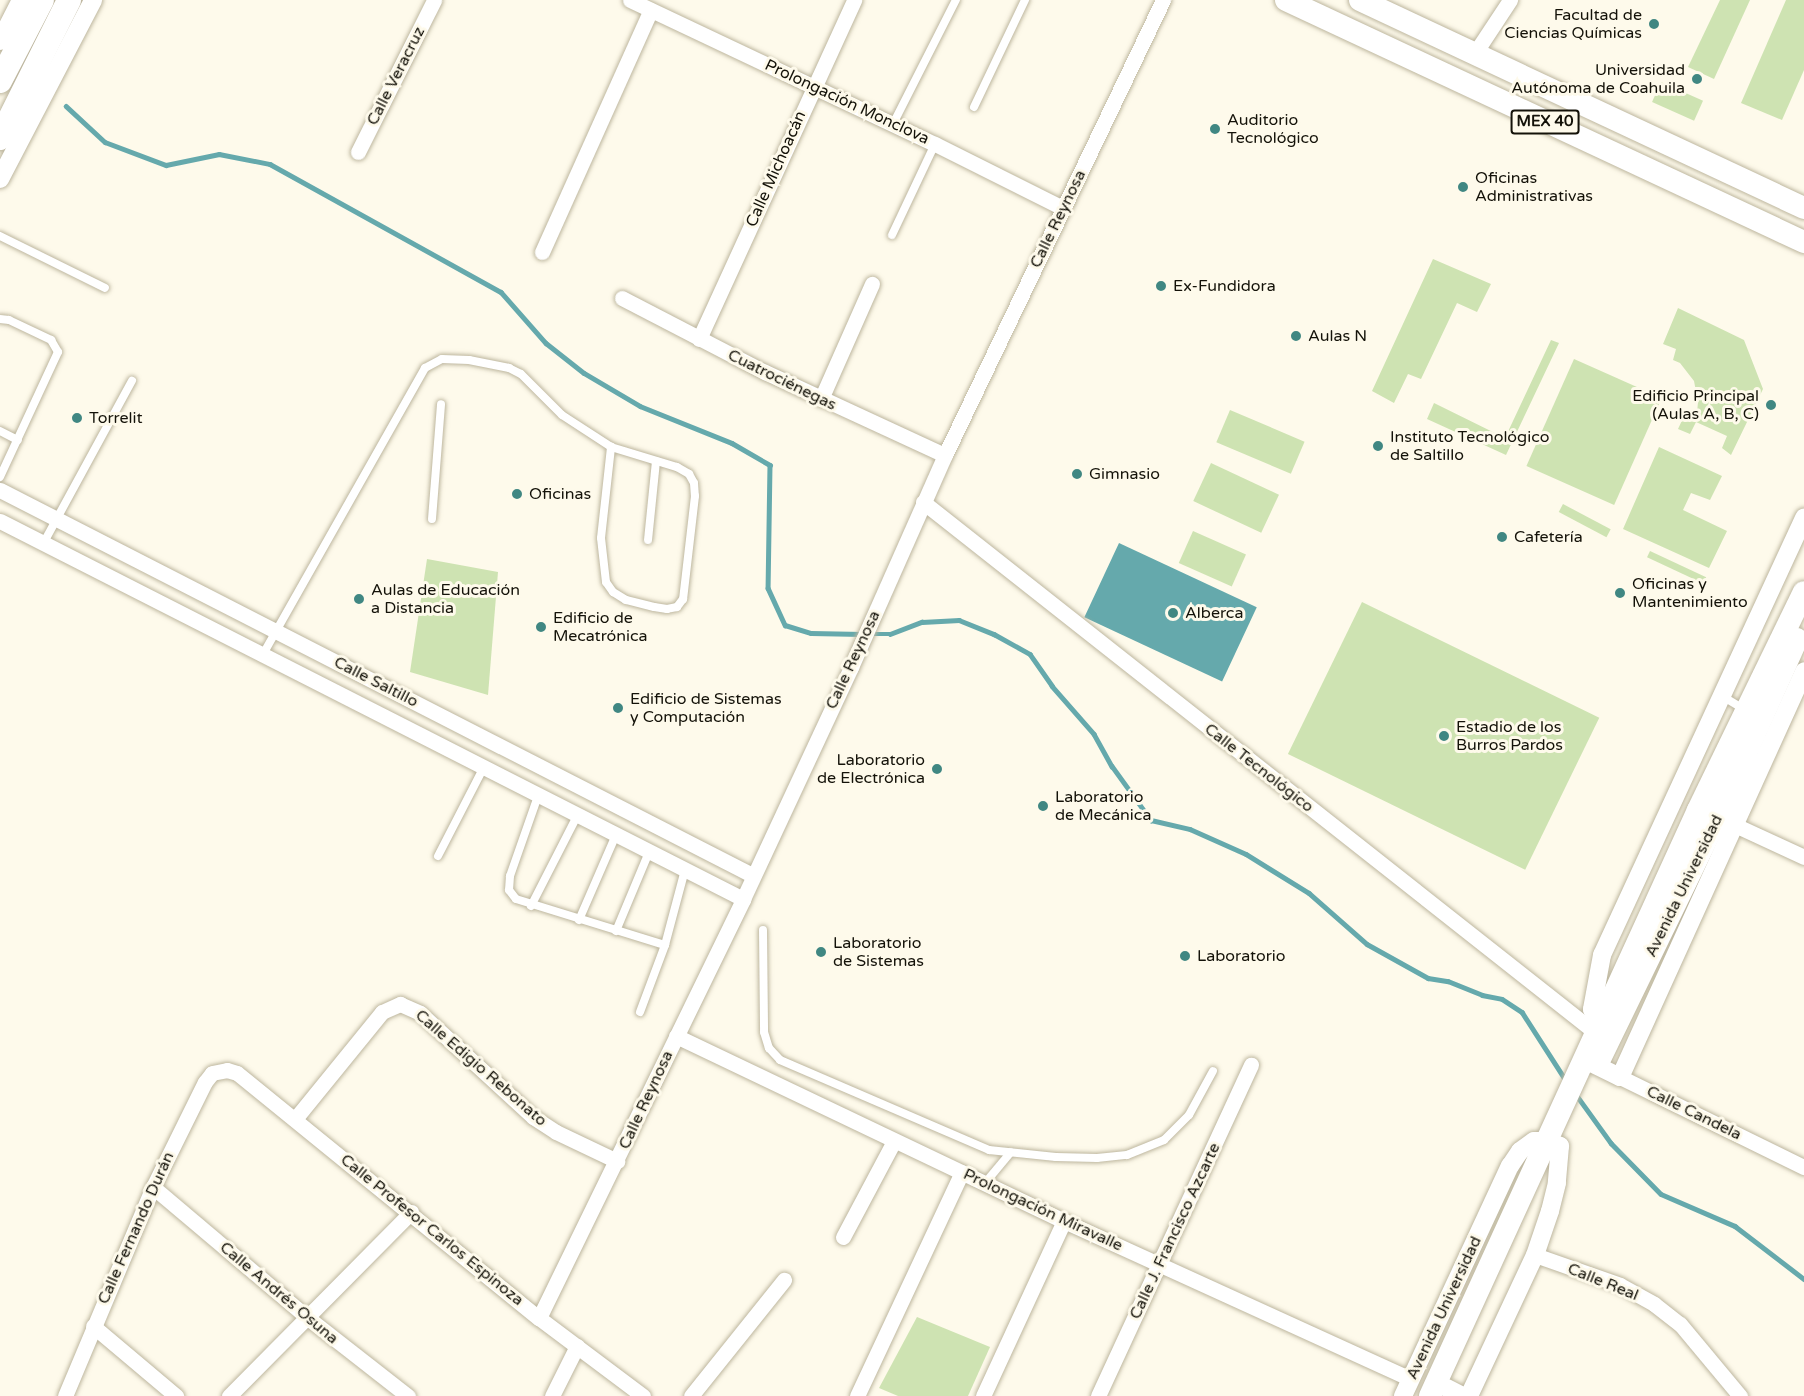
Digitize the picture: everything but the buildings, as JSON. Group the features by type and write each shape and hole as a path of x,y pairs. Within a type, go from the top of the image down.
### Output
{"highway":[{"path":"0,81 42,0"},
{"path":"0,138 69,0"}],"main road":[{"name":"MEX 40","path":"1286,0 1804,242"},
{"name":"MEX 40","path":"1360,0 1804,208"},
{"name":"Avenida Universidad","path":"1587,1071 1597,1029 1717,817 1746,710 1804,592"},
{"name":"Avenida Universidad","path":"1446,1394 1565,1118 1717,817 1804,624"}],"street":[{"path":"0,41 21,0"},
{"path":"0,179 93,0"},
{"name":"Calle Veracruz","path":"358,152 434,0"},
{"name":"Prolongación Monclova","path":"630,0 935,144 1063,208"},
{"name":"Calle Michoacán","path":"699,339 812,87 854,0"},
{"name":"Calle Reynosa","path":"539,1318 743,899 752,875 851,667 923,502 1163,0"},
{"path":"1475,53 1510,0"},
{"path":"542,252 651,10"},
{"path":"821,399 872,284"},
{"name":"Cuatrociénegas","path":"622,298 821,399 945,455"},
{"name":"Calle Saltillo","path":"0,490 752,875"},
{"name":"Calle Tecnológico","path":"923,502 1597,1029"},
{"path":"1597,1029 1592,1009 1602,955 1804,517"},
{"name":"Calle Saltillo","path":"0,521 483,769 743,899"},
{"name":"Avenida Universidad","path":"1620,1077 1717,817 1804,671"},
{"path":"1717,817 1804,857"},
{"name":"Calle Edigio Rebonato","path":"295,1119 382,1012 400,1004 410,1006 533,1117 556,1132 617,1161"},
{"name":"Prolongación Miravalle","path":"676,1036 1064,1221 1411,1379"},
{"name":"Calle J. Francisco Azcarte","path":"1098,1396 1251,1065"},
{"name":"Calle Profesor Carlos Espinoza","path":"220,1070 237,1073 539,1318 643,1396"},
{"name":"Calle Fernando Durán","path":"65,1396 153,1187 205,1082 212,1072 220,1070"},
{"name":"Calle Candela","path":"1587,1071 1620,1077 1804,1167"},
{"path":"843,1237 894,1141"},
{"name":"Avenida Universidad","path":"1403,1396 1510,1166 1520,1151 1534,1141 1554,1143 1557,1183 1534,1255 1469,1396"},
{"path":"859,1395 962,1172"},
{"name":"Calle Andrés Osuna","path":"153,1187 308,1318 408,1396"},
{"path":"229,1396 411,1212"},
{"path":"983,1396 1064,1221"},
{"name":"Calle Real","path":"1534,1255 1620,1285 1654,1304 1680,1324 1740,1396"},
{"path":"691,1396 784,1280"},
{"path":"93,1326 176,1396"},
{"path":"552,1396 577,1347"}],"lane":[{"path":"893,124 956,0"},
{"path":"974,107 1025,0"},
{"path":"892,235 935,144"},
{"path":"0,236 105,288"},
{"path":"0,319 9,320 51,340 58,352 0,477"},
{"path":"262,656 425,368 442,359 469,360 509,368 521,374 562,415 611,447 677,467 689,474 694,483 683,599 677,607 667,609 627,600 613,592 606,582 601,538 611,447"},
{"path":"44,543 132,381"},
{"path":"432,519 441,404"},
{"path":"0,431 18,440"},
{"path":"648,540 656,460"},
{"path":"1721,695 1746,710"},
{"path":"438,856 483,769"},
{"path":"538,796 510,876 509,890 516,899 531,906 665,945"},
{"path":"531,906 578,816"},
{"path":"579,920 616,835"},
{"path":"616,931 650,852"},
{"path":"640,1012 665,945 686,870"},
{"path":"763,930 764,1032 769,1048 780,1060 989,1150 1077,1158 1127,1155 1164,1140 1173,1132 1190,1115 1213,1071"},
{"path":"985,1183 1011,1152"}],"green space":[{"path":"1720,0 1750,0 1714,79 1688,67"},
{"path":"1786,0 1804,0 1804,70 1782,120 1741,103"},
{"path":"1661,82 1703,101 1694,121 1652,102"},
{"path":"1433,259 1491,284 1477,312 1457,303 1421,379 1408,374 1394,403 1372,391"},
{"path":"1678,308 1744,340 1763,389 1731,455 1722,448 1727,436 1696,422 1690,434 1678,429 1685,414 1697,413 1698,402 1694,381 1680,363 1673,360 1676,349 1663,344"},
{"path":"1551,340 1559,343 1506,455 1427,419 1434,403 1505,438"},
{"path":"1574,359 1662,398 1614,505 1526,466"},
{"path":"1230,410 1305,442 1291,474 1216,442"},
{"path":"1659,447 1722,476 1710,500 1691,493 1683,510 1727,531 1709,568 1623,529"},
{"path":"1211,463 1279,495 1261,533 1193,501"},
{"path":"1563,504 1611,529 1606,537 1559,512"},
{"path":"1193,531 1246,555 1232,587 1179,563"},
{"path":"1650,551 1706,577 1703,584 1647,557"},
{"path":"427,559 498,572 488,695 410,672"},
{"name":"Estadio de los Burros Pardos","path":"1362,602 1599,718 1525,870 1288,754"},
{"path":"917,1317 990,1347 968,1396 898,1396 879,1388"}],"water":[{"name":"Alberca","path":"1119,543 1257,607 1222,682 1084,617"}],"waterway":[{"path":"66,106 105,142 166,165 219,154 270,164 501,292 546,343 584,373 640,406 732,443 770,465 768,588 785,625 811,633 862,634"},
{"path":"871,634 890,634 922,622 959,620 994,634 1030,654 1052,686 1094,734 1112,766 1151,820 1190,829 1246,854 1309,893 1367,944 1428,978 1448,981 1482,995 1502,999 1522,1012 1567,1082"},
{"path":"1575,1093 1611,1143 1661,1194 1735,1226 1804,1279"}],"place":[{"name":"Facultad de Ciencias Químicas","path":"1654,24"},
{"name":"Universidad Autónoma de Coahuila","path":"1697,79"},
{"name":"Auditorio Tecnológico","path":"1215,129"},
{"name":"Oficinas Administrativas","path":"1463,187"},
{"name":"Ex-Fundidora","path":"1161,286"},
{"name":"Aulas N","path":"1296,336"},
{"name":"Edificio Principal (Aulas A, B, C)","path":"1771,405"},
{"name":"Torrelit","path":"77,418"},
{"name":"Instituto Tecnológico de Saltillo","path":"1378,446"},
{"name":"Gimnasio","path":"1077,474"},
{"name":"Oficinas","path":"517,494"},
{"name":"Cafetería","path":"1502,537"},
{"name":"Oficinas y Mantenimiento","path":"1620,593"},
{"name":"Aulas de Educación a Distancia","path":"359,599"},
{"name":"Alberca","path":"1173,613"},
{"name":"Edificio de Mecatrónica","path":"541,627"},
{"name":"Edificio de Sistemas y Computación","path":"618,708"},
{"name":"Estadio de los Burros Pardos","path":"1444,736"},
{"name":"Laboratorio de Electrónica","path":"937,769"},
{"name":"Laboratorio de Mecánica","path":"1043,806"},
{"name":"Laboratorio de Sistemas","path":"821,952"},
{"name":"Laboratorio","path":"1185,956"}]}
